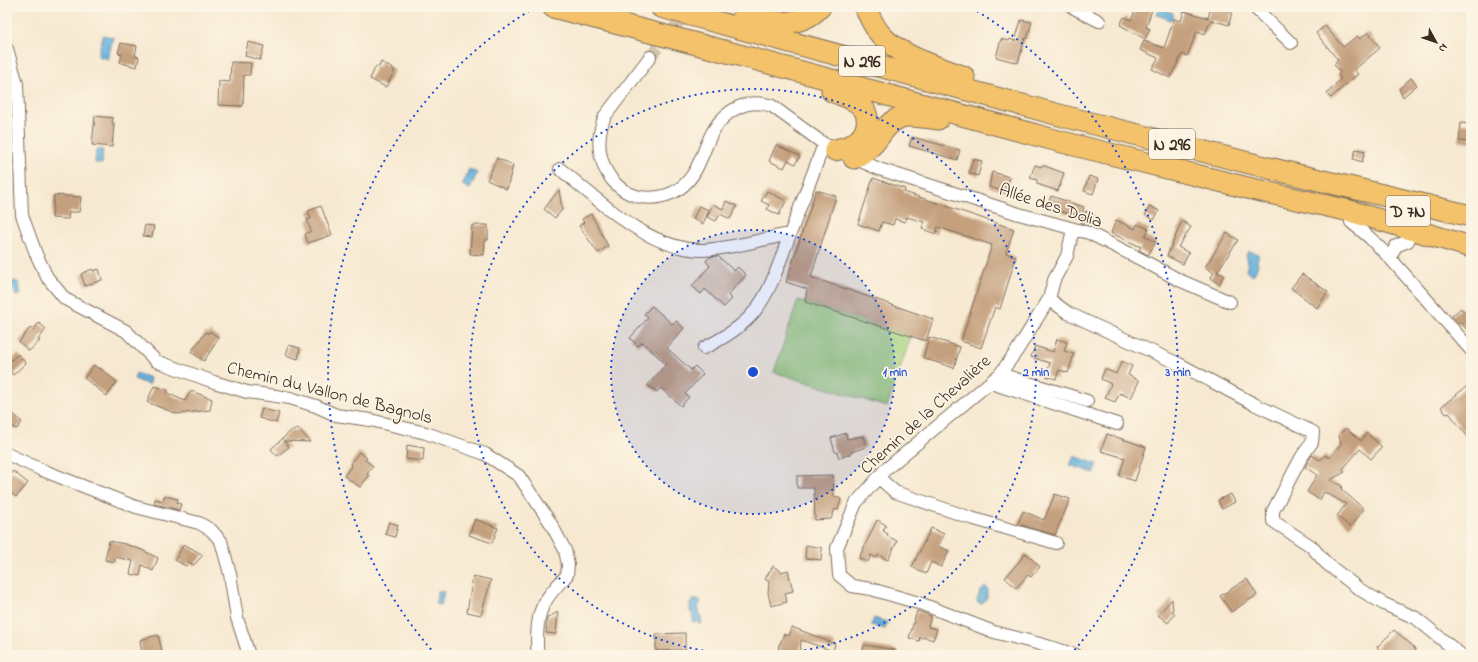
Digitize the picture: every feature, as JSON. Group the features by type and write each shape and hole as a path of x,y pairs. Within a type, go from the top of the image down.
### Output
{"highway":[{"name":"N 296","path":"553,7 720,50 1062,142 1252,189 1408,241 1420,243 1471,262"},
{"name":"N 296","path":"661,7 1063,116 1281,172 1471,216"},
{"path":"686,7 765,21 787,23 799,21 820,7"},
{"path":"865,7 882,36 899,50 1063,116"},
{"path":"720,50 857,102 867,114 868,123 865,133 859,141 852,146 830,147"},
{"path":"854,158 870,147 892,121 902,117 912,116 1062,142"},
{"name":"D 7N","path":"1281,172 1471,230"},
{"name":"D 7N","path":"1252,189 1350,211 1471,248"}],"street":[{"path":"1072,7 1099,21"},
{"path":"1254,7 1292,43"},
{"name":"Chemin du Vallon de Bagnols","path":"7,49 17,84 22,215 36,254 47,277 65,299 126,330 156,361 247,392 290,398 316,406 336,416 370,420 426,433 485,454 519,476 550,522 565,550 568,564 568,575 550,594 541,608 536,644 538,655"},
{"name":"Allée des Dolia","path":"650,58 605,116 600,126 598,142 599,154 604,169 613,182 632,196 644,198 660,197 674,192 685,183 699,166 713,131 722,118 734,108 745,104 764,103 772,106 830,147 854,158 879,168 997,206 1089,233 1179,280 1230,302"},
{"path":"704,348 723,338 742,324 762,302 790,234 830,147"},
{"path":"560,169 630,224 647,235 668,243 701,250 715,249 790,234"},
{"path":"1351,222 1390,258 1471,350"},
{"name":"Chemin de la Chevalière","path":"1073,229 1067,256 1054,280 1049,299 1016,352 1000,374 885,470 856,503 837,548 839,575 852,586 871,589 922,604 994,632 1076,655"},
{"path":"1390,258 1396,246 1408,241"},
{"path":"1049,299 1068,313 1179,364 1254,404 1313,432 1312,442 1301,458 1273,511 1272,520 1311,546 1326,563 1359,589 1384,604 1416,618 1461,655"},
{"path":"1000,374 1087,401"},
{"path":"991,383 1117,424"},
{"path":"7,454 42,470 136,507 199,523 211,530 221,541 230,574 237,618 249,655"},
{"path":"879,478 895,492 971,518 1056,543"}],"green space":[{"path":"798,300 911,336 887,407 774,372"}],"water":[{"path":"1160,8 1173,13 1173,18 1170,20 1157,15"},
{"path":"103,35 113,37 108,59 98,56"},
{"path":"96,149 103,150 102,164 95,163"},
{"path":"469,169 477,173 470,189 462,185"},
{"path":"1249,251 1259,254 1257,261 1258,265 1254,274 1251,275 1246,271 1248,261 1246,255"},
{"path":"14,281 19,283 21,294 18,296 15,295 15,291 10,286 11,282"},
{"path":"136,373 150,378 149,385 134,379"},
{"path":"1074,456 1097,464 1094,473 1070,465"},
{"path":"985,587 988,589 987,598 982,604 977,602 977,600"},
{"path":"438,591 444,592 441,605 435,604"},
{"path":"692,600 700,600 701,603 698,606 702,621 700,625 697,622 693,622 692,613 690,612 690,603 692,603"},
{"path":"874,618 887,622 885,629 871,625"}],"building":[{"path":"1137,7 1153,7 1146,27 1150,29 1145,39 1120,25 1124,17 1131,20"},
{"path":"1211,7 1232,12 1229,25 1211,20 1205,34 1197,31 1187,56 1182,54 1170,78 1152,69 1158,58 1140,50 1144,41 1164,48 1174,19 1181,21 1184,11 1208,18"},
{"path":"1021,20 1032,22 1027,39 1025,38 1018,63 996,57 1001,39 1009,41 1010,39 1015,41"},
{"path":"1325,26 1343,47 1357,36 1360,39 1368,32 1380,48 1354,70 1358,74 1331,98 1327,94 1341,78 1338,75 1340,72 1334,65 1338,60 1316,33"},
{"path":"248,42 264,46 260,60 245,56"},
{"path":"121,43 137,46 135,56 139,57 137,67 120,62 122,54 118,53"},
{"path":"231,62 251,63 250,75 244,75 243,106 218,105 219,81 230,82"},
{"path":"381,62 395,70 386,87 370,79 376,66 379,67"},
{"path":"1411,78 1417,85 1403,97 1399,89"},
{"path":"95,116 113,118 112,123 114,124 112,147 92,145"},
{"path":"1461,123 1471,124 1471,142 1459,141"},
{"path":"912,137 960,150 957,160 909,146"},
{"path":"776,145 800,156 795,164 788,160 784,168 769,161"},
{"path":"1356,149 1365,151 1362,162 1353,159"},
{"path":"497,158 513,165 507,189 487,180"},
{"path":"973,159 982,161 978,176 969,173"},
{"path":"1035,165 1041,167 1042,165 1064,173 1058,191 1037,184 1037,180 1030,178"},
{"path":"992,172 1010,177 1006,192 989,187"},
{"path":"1089,176 1098,179 1093,194 1084,191"},
{"path":"873,178 905,189 904,192 1014,229 1006,253 1016,257 1000,309 995,307 981,348 961,341 992,245 938,227 936,234 922,229 924,222 907,217 905,222 895,219 893,225 882,222 879,231 858,224"},
{"path":"559,190 562,210 555,218 544,209"},
{"path":"816,190 836,196 811,277 933,319 926,341 805,302 807,289 786,282"},
{"path":"767,191 786,201 779,215 767,209 769,205 761,201"},
{"path":"54,195 81,197 79,212 69,212 68,219 52,218"},
{"path":"1051,196 1084,207 1081,218 1047,207"},
{"path":"726,201 737,206 730,219 720,214 716,221 707,217 713,204 723,209"},
{"path":"321,206 332,235 308,243 305,234 311,231 307,220 311,219 308,211"},
{"path":"699,206 709,210 703,224 693,219"},
{"path":"1150,206 1159,211 1154,220 1145,215"},
{"path":"1086,211 1094,215 1089,225 1081,223"},
{"path":"591,214 608,246 598,253 579,226 584,222 582,219"},
{"path":"1116,220 1135,229 1137,224 1149,229 1145,236 1156,242 1148,255 1139,250 1141,247 1111,233"},
{"path":"1182,221 1191,227 1178,247 1189,253 1183,264 1167,256"},
{"path":"145,225 154,226 152,237 143,236"},
{"path":"472,225 488,225 488,240 485,240 484,255 470,254"},
{"path":"1227,233 1238,240 1217,272 1224,275 1219,284 1210,278 1214,273 1205,267"},
{"path":"718,256 734,271 738,267 746,275 728,295 732,299 724,307 705,289 701,294 692,286 710,266 706,261 710,257"},
{"path":"92,269 93,271 99,269 102,280 85,286 81,274"},
{"path":"1302,274 1328,292 1317,308 1291,288"},
{"path":"652,306 672,324 676,321 684,328 667,348 691,370 695,366 703,374 685,394 689,397 681,406 661,388 657,392 648,385 666,364 642,342 638,346 630,338 648,318 644,314"},
{"path":"1461,308 1471,319 1471,334 1452,316"},
{"path":"39,323 46,329 38,340 40,341 29,351 19,342 30,328 33,330"},
{"path":"210,331 219,338 204,361 191,352 206,332 208,334"},
{"path":"929,337 960,347 954,368 923,358"},
{"path":"1057,339 1067,342 1064,351 1074,354 1068,373 1059,370 1056,379 1046,376 1050,363 1031,357 1035,346 1053,352"},
{"path":"289,345 300,348 298,359 286,355"},
{"path":"18,354 26,363 13,375 7,367 7,364"},
{"path":"1122,361 1132,366 1128,375 1139,381 1131,398 1120,393 1115,402 1105,398 1111,384 1101,379 1105,369 1116,374"},
{"path":"94,365 117,382 107,396 84,378"},
{"path":"1471,383 1471,441 1449,413 1446,414 1441,407"},
{"path":"154,386 168,390 167,393 185,401 191,391 212,399 210,410 177,414 147,402"},
{"path":"7,408 22,422 17,429 11,427 7,421"},
{"path":"262,409 279,413 276,423 259,418"},
{"path":"298,428 310,442 284,441 289,447 277,456 271,449 292,430 294,431"},
{"path":"1346,428 1361,441 1367,433 1382,447 1371,459 1360,449 1342,470 1345,472 1330,480 1342,486 1341,489 1364,509 1350,527 1337,516 1346,504 1324,492 1320,500 1307,492 1317,475 1305,467 1312,455 1320,460 1326,455 1329,458 1341,444 1339,435"},
{"path":"846,433 847,439 863,436 866,447 839,458 837,452 835,452 831,438"},
{"path":"1107,434 1146,447 1135,481 1119,476 1125,458 1101,451"},
{"path":"407,445 424,448 423,461 406,459"},
{"path":"359,452 367,458 365,460 373,466 367,474 369,476 360,487 344,476 352,465 350,464"},
{"path":"13,471 28,483 16,497 7,490 7,479"},
{"path":"833,475 834,496 841,499 838,510 835,509 831,519 815,520 814,488 797,488 797,476"},
{"path":"1055,494 1070,499 1055,535 1018,524 1023,511 1044,520"},
{"path":"1231,494 1235,502 1222,509 1218,500"},
{"path":"164,496 178,499 177,503 181,504 179,510 154,504 155,499 163,501"},
{"path":"475,519 498,528 492,543 469,535"},
{"path":"877,520 886,525 883,531 888,534 887,536 897,541 888,560 878,555 877,558 871,555 868,562 859,558"},
{"path":"389,522 398,525 395,537 385,534"},
{"path":"931,528 944,534 938,546 949,551 941,567 931,562 926,574 912,567"},
{"path":"109,541 125,544 158,558 153,571 142,565 140,576 130,574 133,561 115,557 114,562 105,560"},
{"path":"184,544 203,555 194,565 188,562 186,566 175,560"},
{"path":"806,545 822,548 821,560 805,558"},
{"path":"1026,553 1040,567 1031,577 1028,575 1016,588 1005,578"},
{"path":"773,566 782,572 788,570 793,591 785,593 787,602 771,606 768,593 769,582 765,579"},
{"path":"473,576 491,580 481,615 467,612"},
{"path":"1247,579 1257,595 1231,612 1220,596"},
{"path":"1172,599 1173,612 1175,614 1168,623 1158,615"},
{"path":"917,611 931,616 928,627 937,629 933,640 925,637 920,637 919,641 909,638"},
{"path":"558,612 556,634 546,633 547,618"},
{"path":"792,627 835,644 833,651 801,640 800,655 778,655 779,644 784,634 789,636"},
{"path":"1394,630 1413,646 1418,655 1385,655 1377,647"},
{"path":"685,633 685,650 656,651 656,634"},
{"path":"158,635 163,655 151,655 151,651 142,653 140,640"},
{"path":"864,645 896,650 895,655 862,655"}],"tunnel":[{"path":"650,57 689,10"}]}
